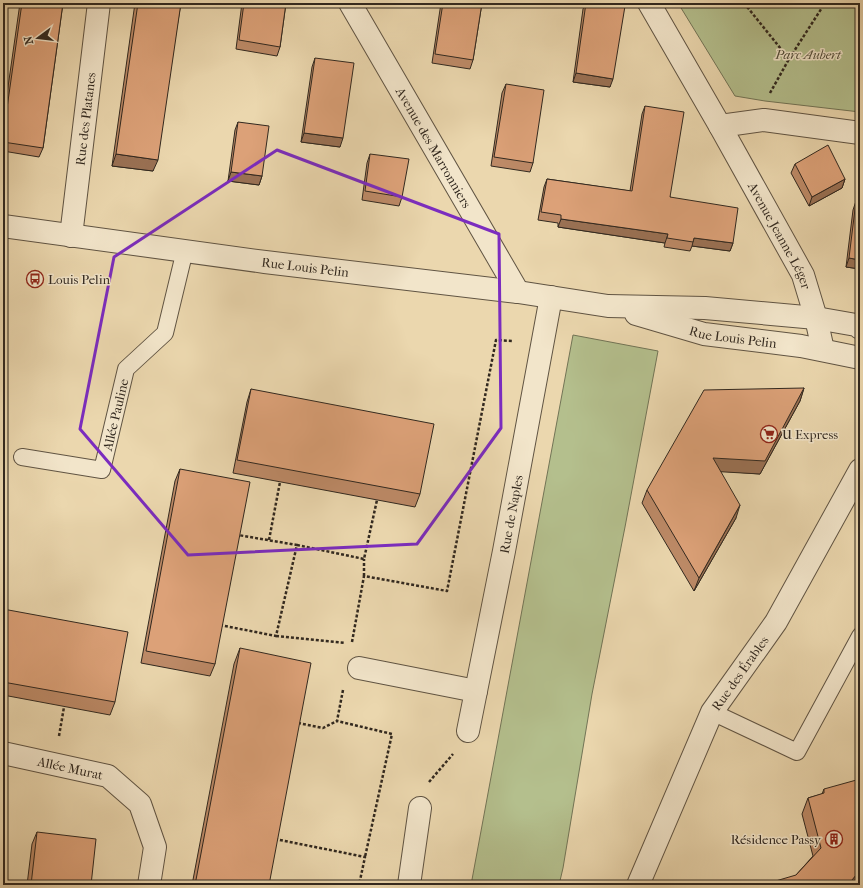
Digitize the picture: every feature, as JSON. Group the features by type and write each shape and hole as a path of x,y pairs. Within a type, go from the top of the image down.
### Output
{"street":[{"name":"Rue des Platanes","path":"71,236 99,3"},
{"name":"Avenue des Marronniers","path":"350,3 518,292"},
{"name":"Avenue Jeanne Léger","path":"649,3 720,126 802,275 816,318 823,350"},
{"path":"720,126 764,120 860,133"},
{"name":"Rue Louis Pelin","path":"3,226 265,262 551,297 608,306 704,334 801,346 860,358"},
{"name":"Rue de Naples","path":"468,731 504,551 551,297"},
{"name":"Rue Louis Pelin","path":"608,306 705,308 816,318 856,325 860,328"},
{"name":"Rue des Érables","path":"638,885 712,712 776,622 860,470"},
{"path":"352,675 476,691"},
{"name":"Allée Murat","path":"3,753 108,776 140,804 155,847 149,885"},
{"path":"409,885 420,808"}],"lane":[{"name":"Allée Pauline","path":"22,457 102,470 126,369 165,333 185,250"},
{"path":"712,712 797,752 860,636"}],"path":[{"path":"744,3 789,59"},
{"path":"764,120 765,101 789,59 825,3"},
{"path":"364,576 447,591 496,340 542,343"},
{"path":"269,540 280,482"},
{"path":"220,625 276,636 351,644 364,576 364,558 377,500"},
{"path":"238,535 364,558"},
{"path":"276,636 297,546"},
{"path":"337,721 352,675"},
{"path":"297,723 323,728 337,721 392,734 359,885"},
{"path":"420,808 430,780 451,757 468,731"},
{"path":"276,839 365,857"}],"highlighted area":[{"path":"277,150 499,234 501,428 417,544 188,555 80,429 114,257"}],"green space":[{"name":"Parc Aubert","path":"678,3 860,3 860,112 735,96"},
{"path":"573,335 658,351 592,694 563,868 559,885 471,885"}],"building":[{"path":"22,3 63,3 43,148 3,142"},
{"path":"138,3 181,3 158,160 116,154"},
{"path":"244,3 286,3 280,47 239,40"},
{"path":"443,3 482,3 473,60 435,54"},
{"path":"586,3 605,3 625,6 613,79 576,73"},
{"path":"315,58 354,63 343,138 304,133"},
{"path":"506,84 544,90 533,163 494,157"},
{"path":"645,106 684,112 670,197 738,208 733,243 694,238 693,242 667,238 668,234 561,219 561,215 541,212 547,179 632,191"},
{"path":"238,122 269,126 262,176 231,172"},
{"path":"828,145 845,179 812,197 795,164"},
{"path":"370,154 409,159 402,197 365,191"},
{"path":"856,201 860,209 860,260 849,258"},
{"path":"804,388 765,461 713,458 740,505 699,578 647,490 704,390"},
{"path":"251,389 434,424 420,494 237,460"},
{"path":"180,469 250,482 215,664 146,651"},
{"path":"3,609 128,632 115,702 3,682"},
{"path":"240,648 311,663 269,885 195,885"},
{"name":"Résidence Passy","path":"860,779 860,874 856,875 848,885 762,885 796,875 821,848 808,798 824,793 824,789"},
{"path":"37,832 96,839 91,885 31,885"}],"place":[{"name":"Louis Pelin","path":"35,279"},
{"name":"U Express","path":"769,434"},
{"name":"Résidence Passy","path":"834,839"}]}
